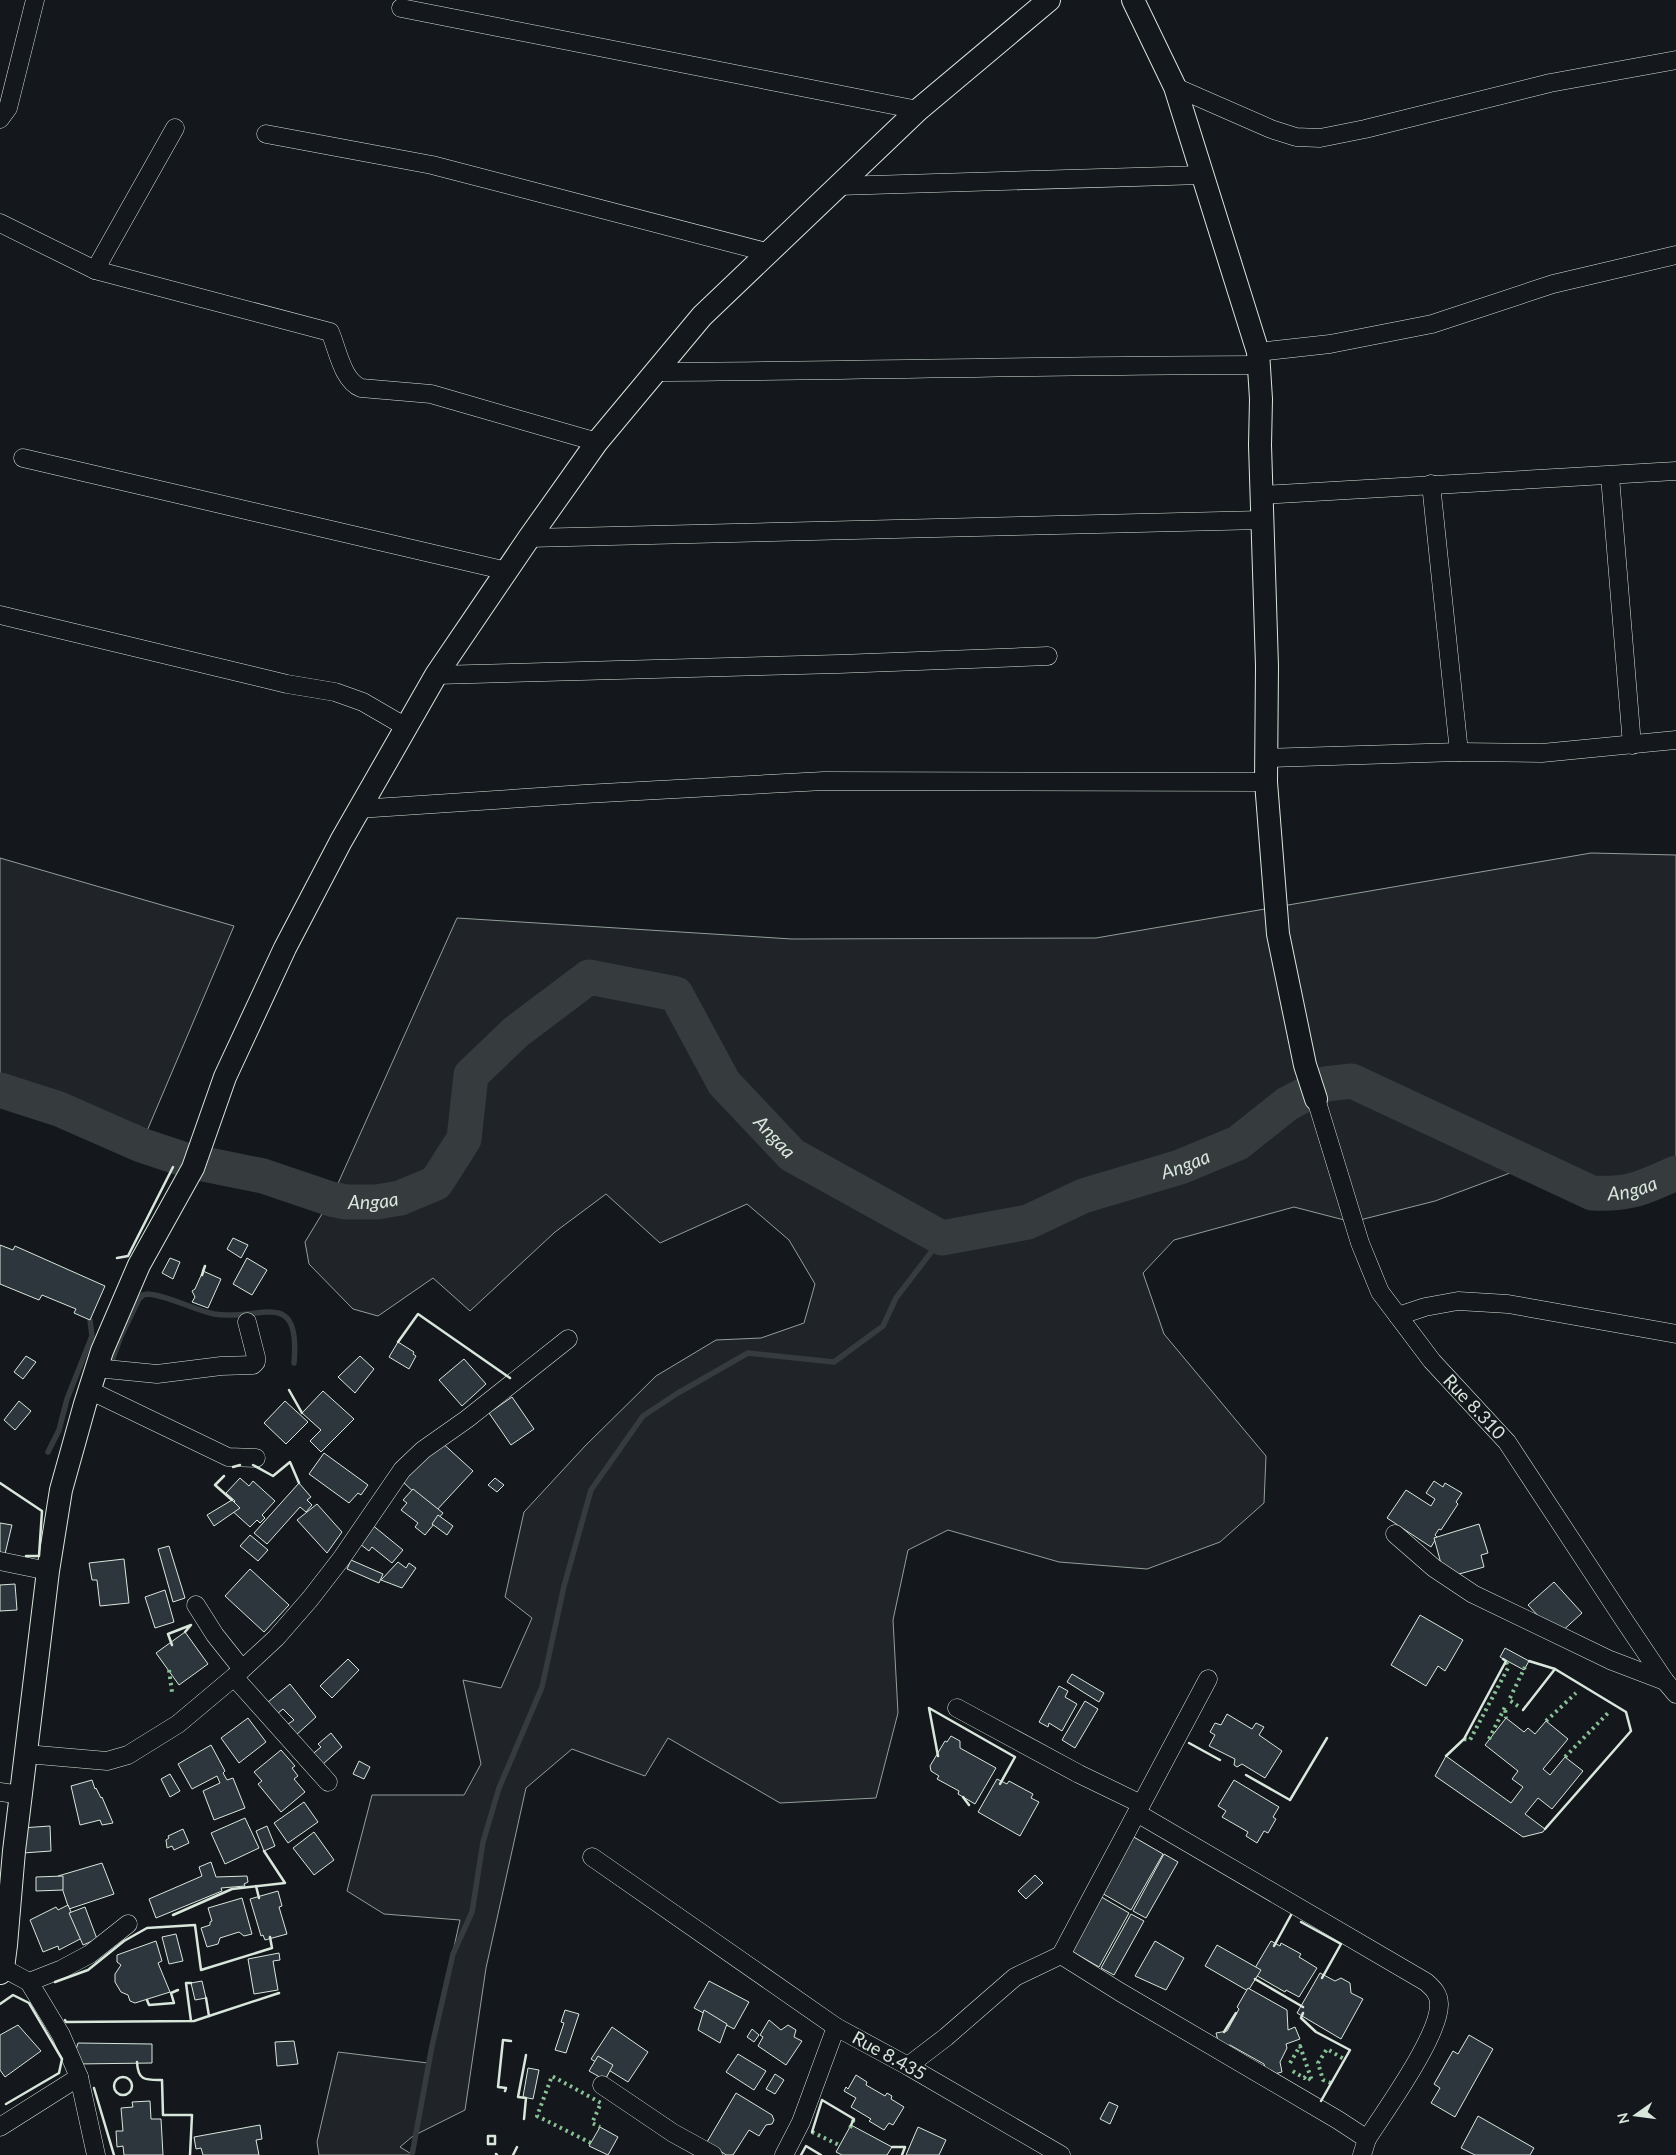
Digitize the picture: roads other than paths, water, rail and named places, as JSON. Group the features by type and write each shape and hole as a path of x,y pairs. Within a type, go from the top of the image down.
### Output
{"street":[{"path":"0,120 8,108 35,0"},
{"path":"96,2155 79,2077 61,2034 29,1982 1,1970 10,1794 26,1754 48,1571 61,1490 96,1368 139,1265 193,1168 225,1077 286,948 358,809 436,674 597,442 702,316 918,110 1049,0"},
{"path":"1133,0 1176,87 1259,358 1266,666 1266,782 1278,934 1305,1065 1316,1099"},
{"path":"401,8 918,110"},
{"path":"1176,87 1271,129 1296,137 1320,138 1365,129 1550,82 1676,60"},
{"path":"95,270 175,128"},
{"path":"266,134 432,165 770,253"},
{"path":"838,186 1202,175"},
{"path":"0,223 95,270 330,332 348,378 353,385 361,388 431,394 597,442"},
{"path":"657,372 837,371 1259,358 1432,324 1553,284 1676,256"},
{"path":"23,458 507,571"},
{"path":"1262,495 1676,471"},
{"path":"1610,476 1632,745"},
{"path":"1431,484 1458,752"},
{"path":"529,538 1262,520"},
{"path":"0,615 288,684 335,692 362,702 406,727"},
{"path":"436,674 819,665 1048,656"},
{"path":"1266,758 1458,752 1542,753 1676,740"},
{"path":"358,809 594,793 824,781 1266,782"},
{"name":"Rue 8.310","path":"1316,1099 1360,1243 1380,1292 1432,1361 1491,1422 1521,1461 1576,1548 1670,1687"},
{"path":"1398,1316 1425,1307 1458,1300 1508,1304 1676,1334"},
{"path":"96,1368 157,1374 222,1366 253,1365 256,1362 256,1357 247,1322"},
{"path":"26,1754 107,1761 128,1754 178,1724 276,1638 342,1559 402,1470 423,1450 467,1419 568,1339"},
{"path":"89,1390 228,1457 256,1458"},
{"path":"1395,1534 1434,1568 1473,1594 1670,1687"},
{"path":"0,1561 48,1571"},
{"path":"196,1605 238,1673 328,1782"},
{"path":"908,2066 1015,1977 1061,1955 1208,1679"},
{"path":"957,1708 1139,1808 1426,1982 1437,1992 1440,2002 1438,2014 1424,2050 1365,2147 1338,2120 1249,2069 1061,1955"},
{"path":"592,1857 836,2027"},
{"path":"29,1982 62,1969 90,1954 128,1924"},
{"name":"Rue 8.435","path":"784,2155 801,2122 836,2027 908,2066 1061,2155"},
{"path":"0,2127 79,2077"},
{"path":"602,2084 673,2133 713,2155"}],"waterway":[{"name":"Angaa","path":"0,1090 59,1109 141,1145 189,1161 263,1176 331,1199 346,1202 377,1202 400,1198 436,1183 464,1139 471,1075 516,1032 589,977 676,994 724,1083 792,1155 942,1238 1028,1222 1083,1196 1180,1167 1238,1143 1287,1104 1325,1084 1352,1081 1592,1193 1626,1192 1654,1183 1676,1173"},
{"path":"412,2155 432,2046 453,1954 472,1912 483,1842 499,1788 542,1687 564,1586 591,1490 643,1416 678,1393 748,1353 834,1362 883,1326 896,1298 942,1238"},
{"path":"110,1366 121,1336 139,1299 143,1295 148,1294 164,1297 214,1314 231,1315 274,1312 284,1315 291,1324 294,1339 294,1363"},
{"path":"48,1452 59,1430 67,1399 92,1336 90,1320"}]}
